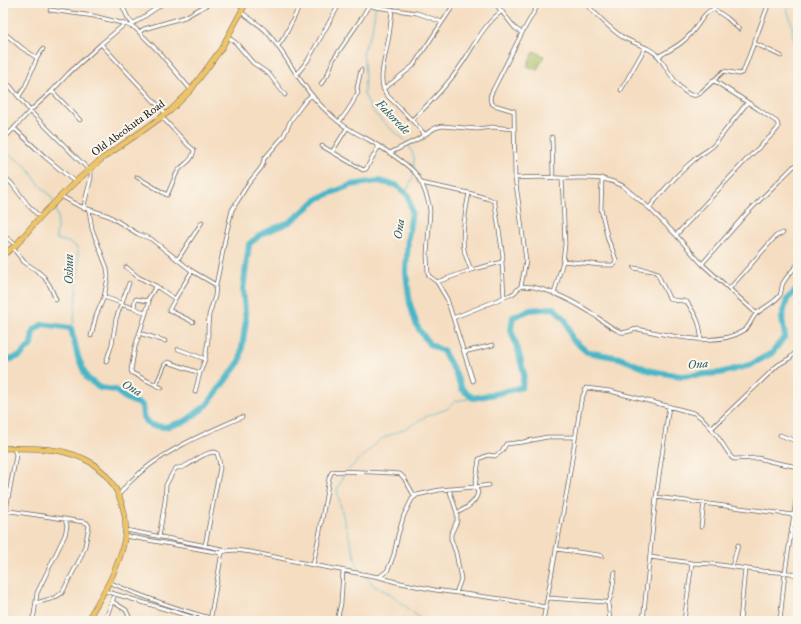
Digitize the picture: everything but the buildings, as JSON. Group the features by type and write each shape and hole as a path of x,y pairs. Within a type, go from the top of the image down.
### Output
{"highway":[{"name":"Old Abeokuta Road","path":"3,255 14,247 40,217 75,182 103,158 145,129 180,102 208,68 228,37 244,8"},
{"path":"3,448 63,451 77,456 89,461 98,468 113,484 119,495 124,513 126,533 124,542 105,591 87,621"}],"street":[{"path":"121,3 132,25 159,52 191,90"},
{"path":"50,10 94,16 132,25 164,3"},
{"path":"139,32 144,29 185,17 210,3"},
{"path":"234,3 244,8 278,46 312,95 334,119 390,153 414,173 421,183 430,211 427,255 429,276 437,282 448,299 473,381"},
{"path":"278,46 285,36 301,3"},
{"path":"296,74 308,60 340,3"},
{"path":"362,3 417,13 442,22"},
{"path":"383,89 413,66 455,3"},
{"path":"495,3 522,33"},
{"path":"453,318 514,293 521,286 526,261 520,205 515,178 514,111 494,106 490,99 493,90 522,33 540,3"},
{"path":"586,3 624,38 659,56 678,84 693,96 696,96 724,71 739,74 743,72 769,3"},
{"path":"659,56 683,42 696,28 703,17 714,9 716,3"},
{"path":"321,84 328,74 333,60 369,5"},
{"path":"392,9 382,74 383,89 385,93 425,135"},
{"path":"714,9 739,29"},
{"path":"412,120 447,84 461,66 487,24 502,11"},
{"path":"3,140 30,110 52,91 69,73 100,44 126,24"},
{"path":"3,32 36,58"},
{"path":"228,37 236,43 254,63 269,74 285,95"},
{"path":"754,43 781,56"},
{"path":"100,44 194,150 191,160 179,170 167,195 137,176"},
{"path":"621,90 645,48"},
{"path":"19,96 25,87 36,58 43,49"},
{"path":"339,122 353,102 354,96 358,93 357,88 361,70"},
{"path":"3,80 30,110 89,170 91,174 84,209"},
{"path":"676,235 748,158 777,130 777,122 713,80"},
{"path":"52,91 80,120"},
{"path":"195,392 205,359 208,340 209,315 215,296 227,229 232,210 261,168 264,159 283,137 291,120 306,100 312,95"},
{"path":"649,208 694,159 714,145 748,102"},
{"path":"390,153 418,139 435,128 442,126 474,129 492,127 514,129"},
{"path":"3,128 9,133"},
{"path":"14,128 75,182"},
{"path":"332,152 347,128"},
{"path":"552,137 553,177"},
{"path":"322,146 365,170 379,146"},
{"path":"702,264 745,215 793,167 798,164"},
{"path":"3,175 40,217"},
{"path":"515,178 602,178 614,181 623,186 649,208 702,264 756,313"},
{"path":"554,294 563,262 565,244 562,178"},
{"path":"563,262 600,265 613,265 615,263 616,260 608,240 601,209 602,178"},
{"path":"421,183 469,193 494,201 502,250 504,297"},
{"path":"469,193 463,244 465,256 471,270"},
{"path":"61,196 84,209 109,216 138,234 151,239 192,271 216,285"},
{"path":"89,210 92,229 107,268 108,277 104,297 96,316 91,336"},
{"path":"178,259 202,222"},
{"path":"730,288 776,236 783,233"},
{"path":"3,235 14,247 24,262 44,277 56,300"},
{"path":"437,282 471,270 502,262"},
{"path":"521,286 534,287 554,294 585,309 621,332 638,329 701,340 723,338 744,331 756,313 768,306 779,296 783,283 798,264"},
{"path":"126,267 138,277 175,298"},
{"path":"634,268 657,273 669,298 672,301 687,302 698,320 701,340"},
{"path":"192,271 169,310 193,322"},
{"path":"106,362 112,344 116,319 129,283"},
{"path":"156,286 148,299 149,302 135,347 131,370 132,373 162,388"},
{"path":"104,297 146,313"},
{"path":"134,308 135,300 147,301 148,299"},
{"path":"139,333 165,341"},
{"path":"464,352 493,344"},
{"path":"178,349 205,359"},
{"path":"712,428 778,365 790,358 798,350"},
{"path":"156,385 165,364 168,362 200,373"},
{"path":"543,621 568,485 581,402 586,388 610,391 698,414 712,428 734,459 758,458 798,467"},
{"path":"643,621 656,497 670,406"},
{"path":"119,495 130,482 157,460 214,429 242,417"},
{"path":"780,435 798,442"},
{"path":"456,513 469,506 475,499 478,492 475,488 479,460 488,455 495,456 502,451 506,444 547,437 576,437"},
{"path":"3,526 4,510 16,456 14,449"},
{"path":"159,537 166,485 173,472 176,468 181,468 202,455 209,452 214,452 219,460 220,468 205,546"},
{"path":"313,565 329,478 332,473 337,471 400,474 404,476 415,497"},
{"path":"379,577 387,571 390,565 404,515 412,499 417,495 426,493 449,489 475,488 489,485"},
{"path":"780,621 785,573 798,487"},
{"path":"449,489 457,521 451,535 451,539 461,576 456,593"},
{"path":"656,497 794,515"},
{"path":"701,526 704,503"},
{"path":"4,510 84,522 89,526 81,557 62,594 36,603"},
{"path":"31,621 34,615 37,594 65,535 67,526 65,519"},
{"path":"126,533 159,537 224,550 251,552 379,577 396,582 545,607"},
{"path":"126,533 221,553"},
{"path":"732,567 738,545"},
{"path":"556,549 599,554 602,556"},
{"path":"109,582 135,594 210,619 221,553 224,550"},
{"path":"650,557 790,573 798,576"},
{"path":"684,621 692,562"},
{"path":"740,621 745,569"},
{"path":"337,621 341,602 343,571"},
{"path":"610,621 608,603 611,596 614,572"},
{"path":"124,597 127,590"},
{"path":"105,591 205,621"},
{"path":"105,621 115,594"},
{"path":"132,599 135,594"},
{"path":"548,598 608,603"},
{"path":"113,602 126,610 131,621"}],"green space":[{"path":"534,51 544,56 537,70 527,66"}],"waterway":[{"name":"Fakorede","path":"376,3 372,31 363,51 365,75 364,94 371,109 385,124 407,142"},
{"path":"789,3 787,9 792,24 793,36 798,47"},
{"path":"798,55 798,65"},
{"path":"798,76 793,97 798,140"},
{"name":"Fakorede","path":"409,145 414,157 414,171"},
{"name":"Oshun","path":"3,151 26,166 53,201"},
{"name":"Fakorede","path":"406,193 414,174"},
{"name":"Ona","path":"3,362 20,356 31,345 33,331 43,324 71,328 78,357 87,378 100,388 115,390 127,399 142,405 143,417 150,425 165,427 186,421 207,405 240,361 246,321 243,290 249,244 263,233 290,222 319,198 351,185 378,181 396,185 408,195 412,212 408,237 406,273 410,304 417,326 429,344 443,351 455,372 462,389 473,398 522,387 524,374 511,330 513,317 530,310 554,308 566,321 572,339 587,352 620,358 651,371 681,376 720,373 750,365 772,353 785,336 782,318 787,299 798,289"},
{"path":"798,199 798,210"},
{"name":"Oshun","path":"54,206 58,217 56,239 68,242 77,247 79,264 74,321 71,328"},
{"path":"348,470 381,439 404,429 427,416 447,409 455,401 473,398"},
{"path":"345,472 337,490 358,567 363,572"},
{"path":"366,576 374,586 391,594 423,621"}]}
